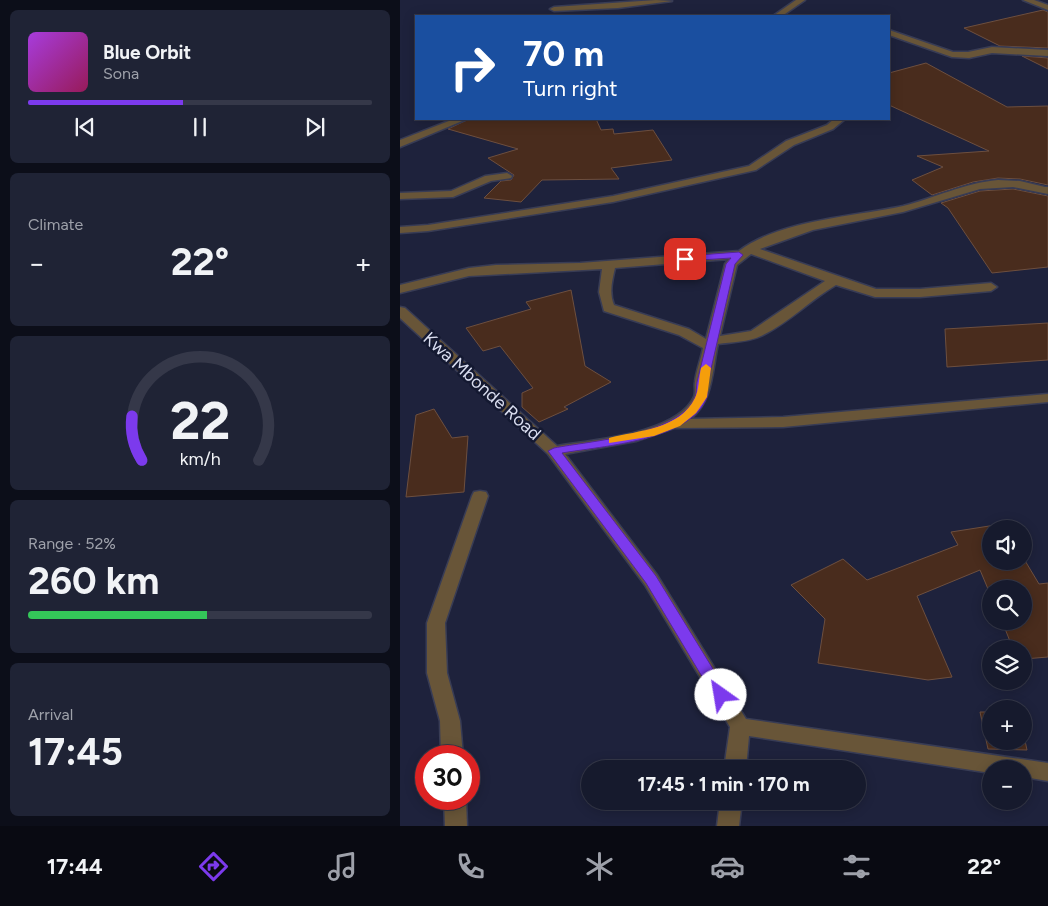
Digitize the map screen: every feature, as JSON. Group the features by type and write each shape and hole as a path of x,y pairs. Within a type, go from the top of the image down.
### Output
{"street":[{"path":"554,9 600,7 668,0"},
{"path":"660,9 668,0"},
{"path":"778,15 801,0"},
{"path":"1027,0 1048,8"},
{"path":"600,7 600,15"},
{"path":"890,32 952,54 969,55 979,51 992,50 1048,53"},
{"path":"400,144 460,120"},
{"path":"400,230 428,228 613,199 752,168 790,142 830,127 839,120"},
{"path":"400,196 453,194 489,178 507,176"},
{"path":"400,288 468,272 496,269 609,264 744,252 799,230 904,208 977,186 1012,184 1048,191"},
{"path":"744,252 875,293 920,293 991,287"},
{"path":"554,451 654,433 676,424 692,411 701,397 702,382 731,264 744,252"},
{"path":"609,264 604,287 604,300 609,308 684,332 712,344 755,334 785,316 812,293 835,281"},
{"name":"Kwa Mbonde Road","path":"400,311 554,451 651,580 740,726"},
{"path":"676,424 783,422 1048,398"},
{"path":"451,745 450,721 437,673 436,623 480,496"},
{"path":"736,760 740,726 1048,772"},
{"path":"455,810 456,826"},
{"path":"728,826 730,810"}],"building":[{"path":"1043,10 1048,12 1048,48 1000,46 964,28"},
{"path":"1022,56 1048,58 1048,69"},
{"path":"926,63 1007,107 1048,106 1048,185 1020,179 998,178 973,182 932,195 912,180 943,167 917,156 989,151 890,105 890,73"},
{"path":"467,120 596,120 601,130 613,129 614,134 653,130 672,160 611,168 619,179 542,180 521,202 484,198 501,181 511,180 514,175 488,158 518,149 448,129"},
{"path":"1013,189 1048,196 1048,267 992,273 948,208 941,203 980,191"},
{"path":"571,290 585,366 611,382 564,407 568,409 539,422 522,407 522,393 533,388 500,346 483,351 466,328 531,309 526,302"},
{"path":"1048,323 1048,360 947,367 945,329"},
{"path":"434,409 452,438 468,436 464,492 406,497 416,415"},
{"path":"982,527 982,570 1031,570 1039,584 1048,583 1048,657 1032,658 1032,640 1009,640 1006,630 1032,630 1032,580 984,580 980,570 917,596 952,677 928,680 818,663 825,619 791,585 843,559 867,580 958,545 951,532"}],"slow traffic":[{"path":"613,440 654,433 676,424 692,411 701,397 702,382 706,368"}],"route":[{"path":"685,259 739,255 731,264 702,382 701,397 692,411 676,424 654,433 554,451 651,580 721,695"}]}
